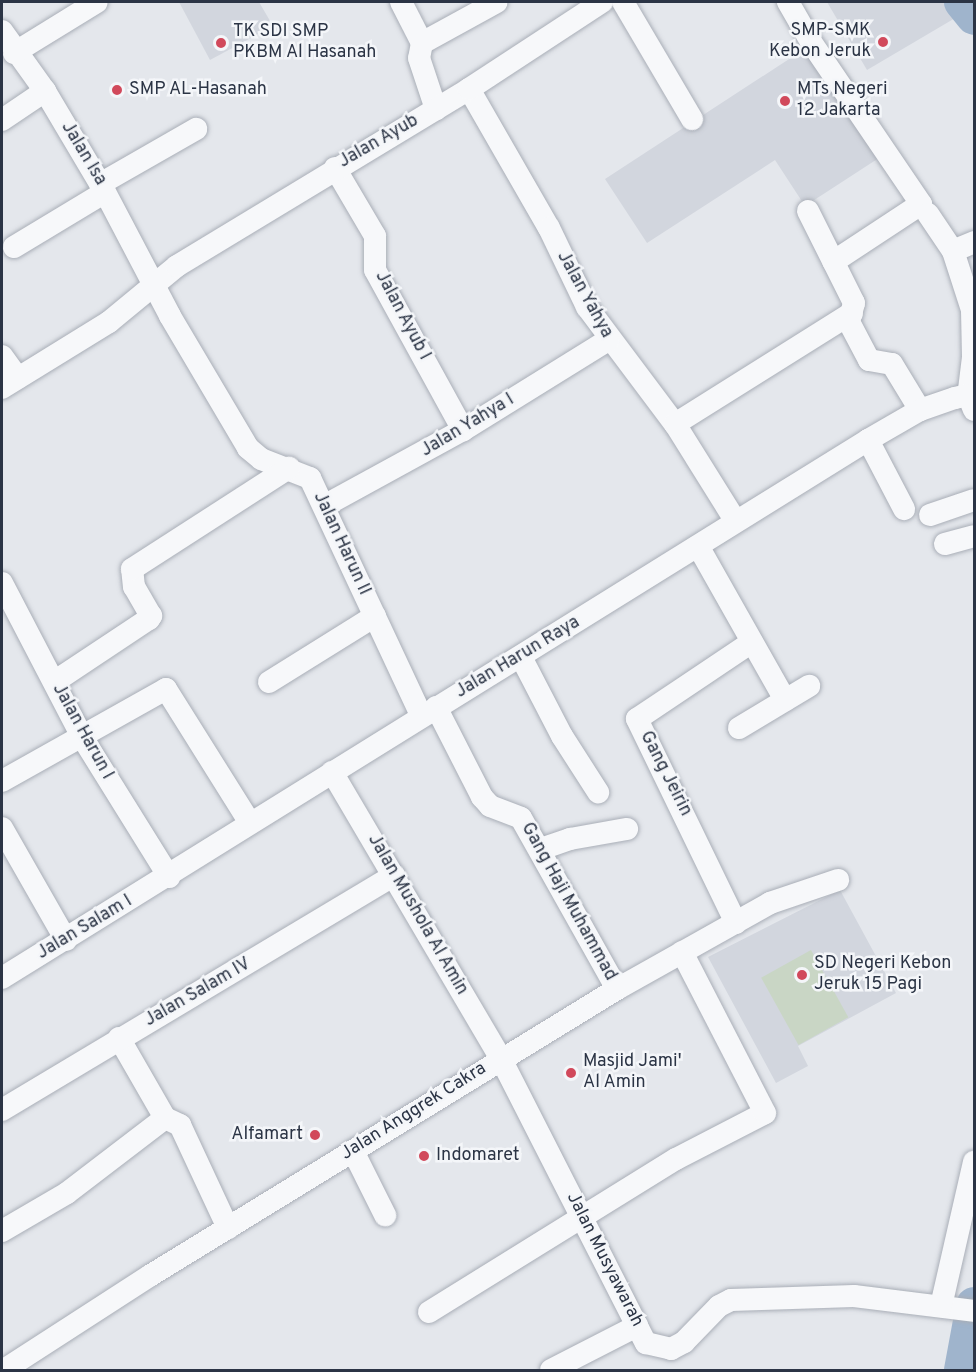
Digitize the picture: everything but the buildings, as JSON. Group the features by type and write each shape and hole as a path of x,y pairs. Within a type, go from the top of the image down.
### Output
{"street":[{"path":"14,53 97,2"},
{"path":"401,2 422,43 419,58 436,109"},
{"path":"422,43 497,2"},
{"name":"Jalan Ayub","path":"10,383 109,322 155,282 335,168 469,89 602,2"},
{"path":"623,2 692,119"},
{"path":"788,2 811,42 953,250 972,310 971,403"},
{"name":"Jalan Isa","path":"2,31 14,53 45,91 103,188 155,282"},
{"name":"Jalan Yahya","path":"469,89 608,340 675,424 735,520"},
{"path":"2,120 45,91"},
{"path":"14,247 196,129"},
{"name":"Jalan Ayub I","path":"335,168 375,236 375,270 463,430"},
{"path":"832,261 924,209"},
{"path":"808,211 854,303 849,322 869,360 892,364 920,410"},
{"path":"953,250 975,242"},
{"name":"Jalan Harun II","path":"155,282 171,316 248,448 261,459 310,478 375,616 429,711"},
{"path":"675,424 852,312"},
{"name":"Jalan Yahya I","path":"324,506 463,430 608,340"},
{"path":"2,356 10,383"},
{"name":"Jalan Harun Raya","path":"169,877 250,823 429,711 521,657 698,546 735,520 868,440 920,410 971,403"},
{"path":"868,440 904,509"},
{"path":"54,682 149,619 151,616 134,587 132,569 289,468"},
{"path":"930,515 975,500"},
{"path":"945,544 975,536"},
{"path":"698,546 785,700"},
{"name":"Jalan Harun I","path":"2,584 82,737 169,877"},
{"path":"269,682 375,616"},
{"name":"Gang Jeirin","path":"736,923 637,719 752,642"},
{"path":"521,657 562,736 598,792"},
{"path":"740,728 809,686"},
{"path":"2,780 166,689 250,823"},
{"name":"Gang Haji Muhammad","path":"429,711 482,797 490,806 521,818 541,849 617,989"},
{"name":"Jalan Mushola Al Amin","path":"332,772 501,1059"},
{"path":"2,828 66,940"},
{"path":"541,849 570,839 627,829"},
{"name":"Jalan Salam IV","path":"2,1110 119,1038 287,942 394,874"},
{"name":"Jalan Salam I","path":"2,978 169,877"},
{"name":"Jalan Anggrek Cakra","path":"4,1371 353,1150 617,989 770,903 838,880"},
{"path":"429,1312 676,1159 765,1113 682,952"},
{"path":"119,1038 165,1118 180,1125 228,1228"},
{"name":"Jalan Musyawarah","path":"501,1059 646,1343 671,1349 684,1342 719,1306 731,1300 854,1296 975,1311"},
{"path":"2,1231 67,1193 165,1118"},
{"path":"353,1150 385,1215"},
{"path":"942,1306 975,1162"},
{"path":"551,1371 637,1326"}],"shaded area":[{"name":"TK SDI SMP PKBM Al Hasanah","path":"179,2 259,2 273,26 210,60"},
{"name":"SMP-SMK Kebon Jeruk","path":"827,2 955,2 962,14 867,70"},
{"name":"MTs Negeri 12 Jakarta","path":"809,46 882,156 805,206 775,160 647,243 605,179"},
{"name":"SD Negeri Kebon Jeruk 15 Pagi","path":"840,890 896,993 798,1046 808,1066 776,1083 708,957"}],"green space":[{"path":"811,950 848,1017 798,1045 761,978"}],"waterway":[{"path":"962,2 974,17"},
{"path":"962,1370 974,1305"}],"place":[{"name":"SMP-SMK Kebon Jeruk","path":"883,42"},
{"name":"TK SDI SMP PKBM Al Hasanah","path":"221,43"},
{"name":"SMP AL-Hasanah","path":"117,90"},
{"name":"MTs Negeri 12 Jakarta","path":"785,101"},
{"name":"SD Negeri Kebon Jeruk 15 Pagi","path":"802,975"},
{"name":"Masjid Jami' Al Amin","path":"571,1073"},
{"name":"Alfamart","path":"315,1135"},
{"name":"Indomaret","path":"424,1156"}]}
